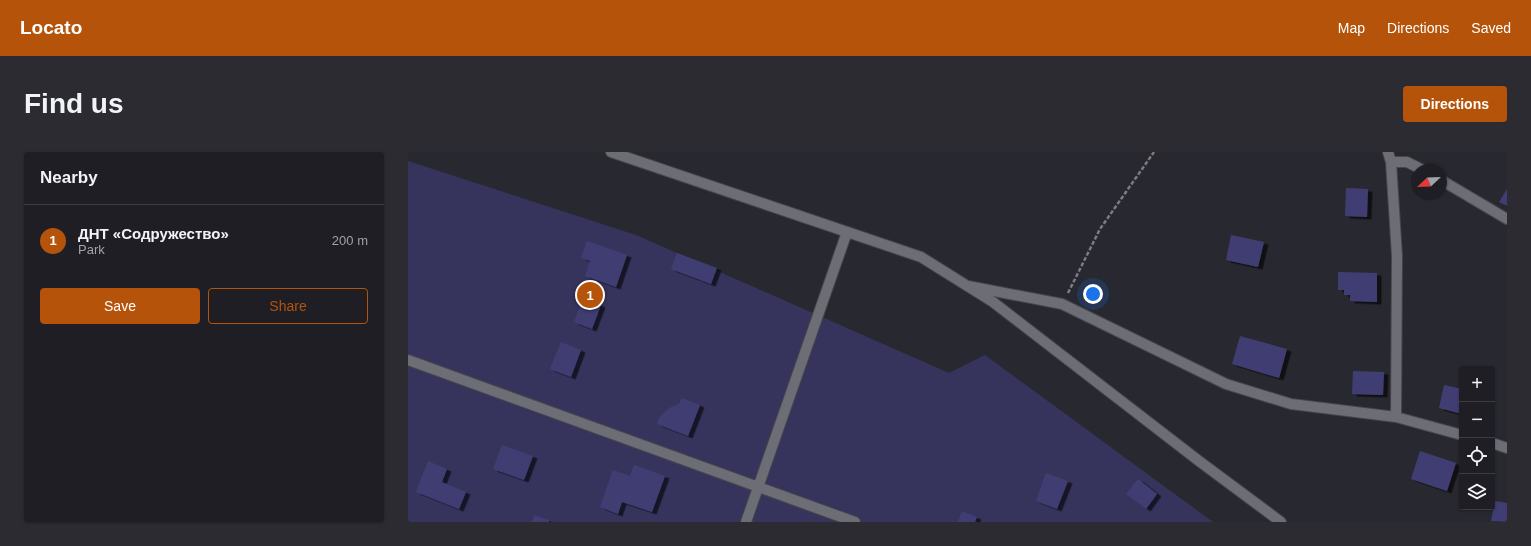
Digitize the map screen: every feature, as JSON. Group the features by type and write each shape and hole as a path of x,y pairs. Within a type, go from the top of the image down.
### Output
{"street":[{"path":"611,152 921,257 994,302 1199,461 1281,522"},
{"path":"1396,417 1397,256 1389,157 1411,164"},
{"path":"1447,184 1507,219"},
{"path":"746,522 847,232"},
{"path":"968,286 1062,304 1226,384 1291,404 1396,417 1459,434"},
{"path":"408,360 855,522"},
{"path":"1495,444 1507,448"}],"path":[{"path":"1062,304 1100,229 1154,152"}],"shaded area":[{"path":"408,161 636,235 949,373 985,355 1213,522 408,522"}],"building":[{"path":"1346,188 1368,189 1367,217 1345,216"},
{"path":"1507,189 1507,206 1499,202"},
{"path":"1231,235 1264,242 1258,267 1226,260"},
{"path":"587,241 627,255 616,287 585,276 590,261 581,258"},
{"path":"677,253 717,268 711,284 671,269"},
{"path":"1338,272 1377,273 1377,302 1350,301 1350,295 1344,295 1344,290 1338,290"},
{"path":"583,298 601,305 592,329 574,322"},
{"path":"1240,336 1287,349 1279,378 1232,364"},
{"path":"561,342 581,350 571,377 550,369"},
{"path":"1353,371 1384,372 1383,395 1352,394"},
{"path":"1444,385 1459,388 1459,413 1439,408"},
{"path":"682,398 700,405 688,436 657,424 659,418 669,408 679,404"},
{"path":"502,445 533,456 524,480 493,469"},
{"path":"1420,451 1456,463 1447,491 1411,479"},
{"path":"428,461 447,469 442,482 466,492 459,509 416,492"},
{"path":"634,465 665,476 652,512 622,502 618,514 600,507 613,470 630,476"},
{"path":"1046,473 1068,481 1057,509 1036,501"},
{"path":"1138,479 1157,494 1146,509 1126,494"},
{"path":"1495,501 1507,503 1507,522 1491,521 1493,510 1495,510"},
{"path":"962,511 977,517 975,522 958,522"},
{"path":"534,515 549,520 549,522 532,522"}],"place":[{"name":"ДНТ «Содружество»","path":"590,295"}]}
